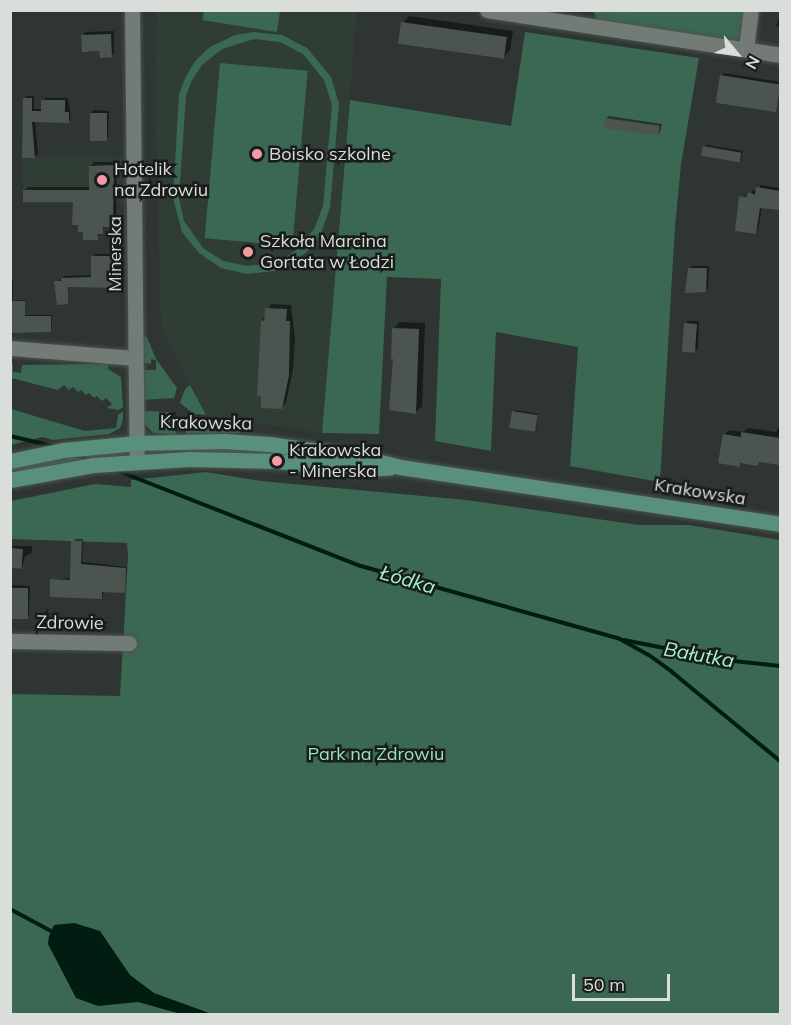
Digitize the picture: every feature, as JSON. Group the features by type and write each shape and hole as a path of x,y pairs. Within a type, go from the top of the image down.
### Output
{"main road":[{"name":"Krakowska","path":"10,461 41,454 137,443 225,441 269,444 357,456 400,467 780,524"},
{"name":"Krakowska","path":"10,480 82,467 130,462 234,459 355,469 400,467"}],"street":[{"name":"Minerska","path":"130,462 137,443 132,10"},
{"path":"487,10 780,55"},
{"path":"746,49 751,10"},
{"path":"10,348 135,358"},
{"name":"Zdrowie","path":"10,641 129,643"}],"shaded area":[{"name":"Szkoła Marcina Gortata w Łodzi","path":"157,11 357,11 322,433 206,415 161,328 155,98"},
{"path":"23,157 124,157 124,203 23,203"},
{"path":"74,923 100,931 130,975 154,993 212,1014 181,1014 138,1002 98,1006 76,998 48,944 54,925"}],"green space":[{"path":"204,10 280,11 277,32 202,20"},
{"path":"593,11 745,11 741,37 736,41 598,21"},
{"path":"254,32 282,35 307,48 331,77 339,104 330,208 321,233 311,248 290,265 274,271 247,274 221,268 199,253 182,232 173,198 179,94 196,60 210,47 235,35","holes":["254,39 280,42 303,54 324,80 332,105 323,206 314,229 299,248 271,263 247,266 223,261 203,248 184,221 179,198 186,96 192,80 202,65 222,49"]},
{"path":"525,32 699,58 681,164 675,227 660,482 570,466 578,347 496,332 491,451 435,441 441,279 387,277 379,434 322,433 350,100 511,126"},
{"name":"Boisko szkolne","path":"220,63 308,71 292,246 205,238"},
{"path":"139,336 147,337 156,359 177,388 174,398 143,400 142,373 145,370 156,370 156,360 151,359 151,364 142,362"},
{"path":"108,364 108,369 121,377 123,407 119,410 107,408 112,404 106,398 102,401 89,393 86,395 81,390 78,392 73,387 69,390 64,385 58,390 11,378 11,365 13,365 13,372 21,373 22,365"},
{"path":"190,385 206,415 194,414 180,403 185,389"},
{"path":"11,409 85,431 116,428 118,415 123,411 123,420 120,428 109,434 53,440 42,437 11,445"},
{"path":"143,411 169,412 174,416 176,435 153,433 144,423"},
{"path":"193,419 240,426 240,433 186,434 185,425"},
{"path":"189,448 272,451 272,454 189,452"},
{"path":"120,452 118,456 79,460 11,473 10,468 55,459"},
{"name":"Park na Zdrowiu","path":"206,472 261,481 466,500 639,525 689,525 780,540 780,1014 11,1014 11,694 120,696 128,556 127,543 11,539 11,501 95,484 131,487 131,480"}],"building":[{"path":"401,22 507,37 504,59 398,44"},
{"path":"111,34 112,57 100,58 99,51 82,52 81,35"},
{"path":"720,75 780,85 776,112 716,103"},
{"path":"23,98 32,98 32,111 41,111 41,100 65,100 65,112 69,112 69,123 32,122 35,158 22,158"},
{"path":"90,113 107,113 107,141 90,141"},
{"path":"605,118 659,126 658,136 604,128"},
{"path":"703,146 741,153 740,163 701,156"},
{"path":"114,165 113,227 103,227 103,234 98,234 98,240 83,240 83,232 78,232 78,225 72,225 73,202 23,202 23,190 89,190 89,166"},
{"path":"756,187 780,191 780,210 760,208 756,234 735,231 739,196 746,197 749,192 755,195"},
{"path":"91,256 114,256 116,288 68,287 68,304 57,305 54,281 61,281 61,278 91,277"},
{"path":"688,268 707,268 706,292 685,293"},
{"path":"10,301 25,301 25,316 51,316 51,332 10,333"},
{"path":"265,308 287,309 286,321 290,321 289,375 282,409 261,408 261,396 257,396 261,320 264,321"},
{"path":"684,323 697,324 695,353 682,352"},
{"path":"392,328 419,329 416,414 389,410 393,359 391,359"},
{"path":"512,411 538,415 535,432 509,428"},
{"path":"741,432 780,438 780,465 759,462 758,466 740,463 740,467 718,463 723,434 741,437"},
{"path":"71,541 82,541 81,564 126,568 125,593 102,592 102,599 50,597 50,579 70,580"},
{"path":"10,548 23,549 22,569 10,568"},
{"path":"10,588 28,588 28,619 10,619"}],"waterway":[{"name":"Łódka","path":"10,436 53,446"},
{"name":"Łódka","path":"74,454 89,460"},
{"name":"Łódka","path":"113,469 361,566 618,638 649,655 672,672 780,761"},
{"name":"Bałutka","path":"624,640 724,660 780,666"},
{"path":"10,909 51,931"}],"place":[{"name":"Boisko szkolne","path":"257,154"},
{"name":"Hotelik na Zdrowiu","path":"102,180"},
{"name":"Szkoła Marcina Gortata w Łodzi","path":"248,252"},
{"name":"Krakowska - Minerska","path":"277,461"}]}
